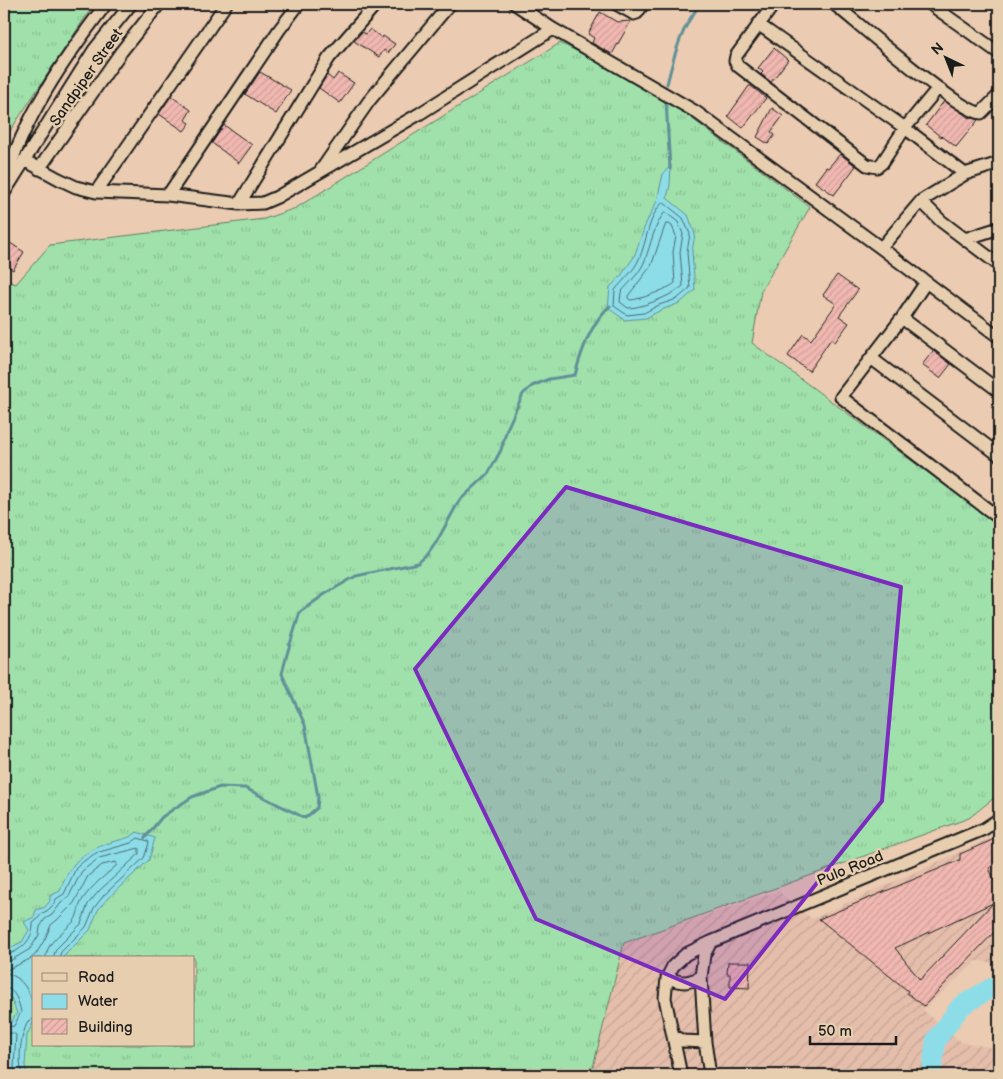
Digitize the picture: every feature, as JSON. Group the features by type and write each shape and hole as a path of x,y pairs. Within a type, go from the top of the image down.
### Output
{"street":[{"path":"4,184 25,128 43,95 74,46 106,4"},
{"path":"4,193 94,50 130,4"},
{"name":"Sandpiper Street","path":"39,169 121,52 159,4"},
{"path":"96,192 226,4"},
{"path":"168,195 279,30 299,4"},
{"path":"239,204 329,58 376,4"},
{"path":"319,173 369,100 450,4"},
{"path":"515,4 553,29 696,112 999,337"},
{"path":"616,4 634,14 638,12 643,4"},
{"path":"774,4 736,56 735,61 738,66 867,165 877,167 882,163 906,128 938,88"},
{"path":"834,4 938,88 966,108 977,113 984,110 999,95"},
{"path":"930,4 999,54"},
{"path":"758,24 906,128 965,174"},
{"path":"24,160 76,187 96,192 168,195 239,204 263,203 277,198 419,114 553,29"},
{"path":"881,248 921,201 965,174 999,163"},
{"path":"921,201 937,217 999,265"},
{"path":"965,239 999,228"},
{"path":"926,282 902,318 842,394 842,399 999,518"},
{"path":"902,318 999,391"},
{"path":"871,358 999,455"},
{"name":"Pulo Road","path":"667,978 673,966 686,954 711,942 984,829 999,819"},
{"path":"710,1075 705,1042 701,977 704,955 711,942"},
{"path":"681,1075 665,998 667,978 679,982 689,982 701,977"},
{"path":"673,1036 683,1041 705,1042"}],"highlighted area":[{"path":"566,487 901,587 882,801 725,999 536,919 415,669"}],"shaded area":[{"path":"999,834 999,963 976,961 923,1010 961,1042 999,1049 999,1075 591,1075 624,943 778,891 812,919"}],"green space":[{"path":"4,4 94,4 4,140"},
{"path":"560,43 601,63 675,106 810,207 761,291 752,343 999,525 999,794 969,818 624,943 591,1075 4,1075 4,280 16,284 50,245 264,219 296,208"}],"water":[{"path":"671,165 667,198 688,215 695,234 692,252 695,290 680,303 646,318 625,320 608,308 610,287 620,277 634,257 646,223 657,201 663,174"},
{"path":"137,832 155,838 149,860 108,898 98,910 90,930 64,956 32,956 32,1025 27,1035 25,1066 27,1075 5,1075 3,1042 5,1023 11,1022 17,1013 11,998 4,991 4,951 22,942 29,930 24,922 34,917 36,910 45,907 50,901 50,896 60,891 68,873 78,859 93,850"}],"building":[{"path":"600,12 617,22 631,21 612,54 592,43 594,38 588,34"},
{"path":"370,29 382,38 383,36 395,44 388,53 384,50 379,57 354,41 362,32 366,34"},
{"path":"774,48 788,60 771,82 761,74 763,72 758,68"},
{"path":"260,72 291,90 276,114 245,94"},
{"path":"338,73 354,83 340,103 319,88 327,75 333,80"},
{"path":"749,86 766,98 743,128 728,116"},
{"path":"171,96 191,110 185,120 190,123 184,131 159,114"},
{"path":"944,101 968,117 978,120 956,147 926,125"},
{"path":"772,108 783,116 771,132 775,135 768,144 757,137"},
{"path":"224,125 252,145 239,163 212,143"},
{"path":"840,154 856,166 834,195 815,182 826,167 828,168"},
{"path":"4,239 24,252 13,270 4,264"},
{"path":"837,275 858,290 839,316 849,323 835,342 831,339 809,371 788,356 803,334 811,340 836,304 823,295"},
{"path":"933,351 951,364 940,378 922,365"},
{"path":"999,837 999,861 989,868 999,891 999,927 924,1006 819,919 960,860 960,854","holes":["993,903 920,980 895,948"]},
{"path":"728,962 750,962 749,988 730,987 730,974 727,974"}],"waterway":[{"path":"667,84 683,32 701,4"},
{"path":"666,100 670,169"},
{"path":"145,838 162,817 175,808 192,797 220,787 245,788 305,818 317,808 318,797 305,725 282,674 300,612 325,594 356,576 418,563 428,554 459,501 488,474 501,450 507,429 523,394 532,386 549,379 575,375 580,357 592,329 597,320 610,306"},
{"path":"931,1075 936,1040 961,1006 991,988 999,990"}]}
